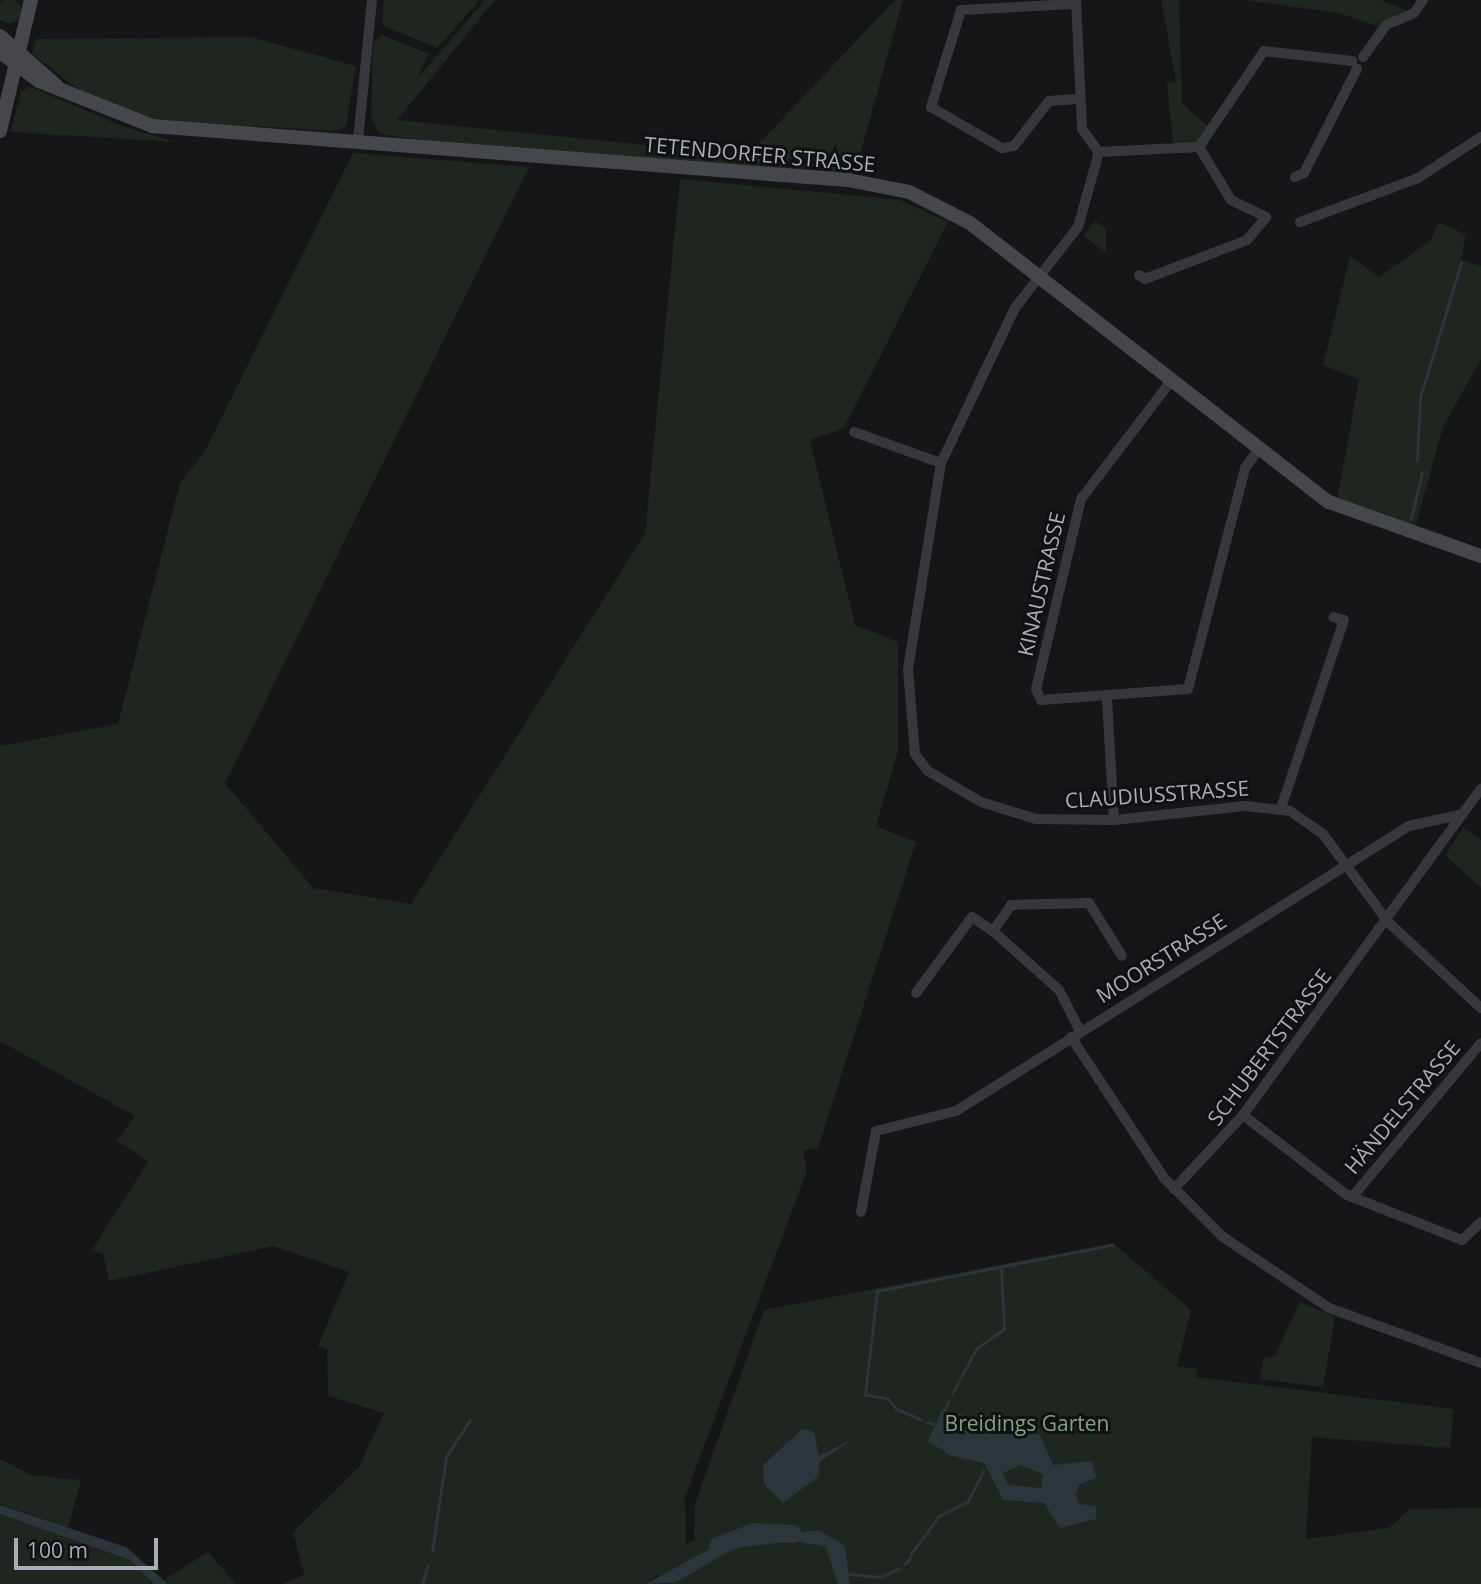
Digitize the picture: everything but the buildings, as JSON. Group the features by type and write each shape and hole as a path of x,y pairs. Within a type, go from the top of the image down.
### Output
{"street":[{"path":"0,131 32,0"},
{"path":"358,139 372,0"},
{"path":"1199,147 1264,51 1364,66 1363,57 1386,25 1422,1"},
{"path":"1080,99 1049,101 1014,146 1002,148 931,107 961,10 1075,2 1084,136 1099,152 1199,147"},
{"path":"16,59 0,34 25,26"},
{"path":"0,52 16,59"},
{"name":"TETENDORFER STRASSE","path":"16,59 58,87"},
{"name":"TETENDORFER STRASSE","path":"16,59 39,81 152,126 358,139 891,187 955,213 1259,449 1343,509 1481,556"},
{"path":"1295,177 1304,173 1354,65"},
{"path":"9,90 39,81"},
{"path":"1300,222 1418,178 1481,137"},
{"path":"1139,275 1145,279 1247,240 1266,217 1230,200 1199,147"},
{"name":"CLAUDIUSSTRASSE","path":"1099,152 1082,220 1015,308 941,463 908,669 908,721 920,762 981,802 1036,819 1114,820 1245,806 1281,808 1316,827 1348,865 1388,922 1481,1008"},
{"name":"KINAUSTRASSE","path":"1107,699 1041,700 1037,689 1081,499 1171,381"},
{"path":"853,432 941,463"},
{"path":"1114,820 1107,699 1180,692 1192,683 1245,468 1259,449"},
{"path":"1281,808 1344,620 1333,617"},
{"name":"SCHUBERTSTRASSE","path":"1174,1189 1243,1115 1388,922 1481,789"},
{"name":"MOORSTRASSE","path":"862,1212 876,1131 956,1111 1414,823 1463,814"},
{"path":"993,931 1011,905 1089,903 1122,956"},
{"path":"916,993 972,917 993,931 1059,990 1076,1034 1174,1189 1223,1237 1300,1292 1481,1363"},
{"name":"HÄNDELSTRASSE","path":"1353,1196 1481,1043"},
{"path":"1243,1115 1353,1196 1462,1240 1481,1222"}],"green space":[{"path":"9,-1 17,3 21,11 17,19 9,23 1,19 -3,11 1,3"},
{"path":"384,0 480,0 437,48 382,25"},
{"path":"485,0 495,0 397,120 734,154 752,151 895,0 903,0 854,176 475,148 380,134 371,119 373,42 382,35 429,54 416,80"},
{"path":"1161,0 1179,0 1182,103 1209,128 1199,143 1173,145 1167,83 1176,81"},
{"path":"1244,0 1381,0 1409,12 1381,27 1339,13"},
{"path":"250,37 356,66 346,126 334,131 154,120 84,94 32,54 36,39"},
{"path":"31,87 122,126 176,142 11,132 21,91"},
{"name":"Breidings Garten","path":"353,153 529,167 225,783 313,888 411,904 645,534 680,179 900,200 948,222 844,428 810,440 855,625 898,642 898,751 876,826 916,842 818,1148 803,1151 807,1171 685,1497 686,1545 694,1540 695,1504 764,1310 1113,1243 1191,1310 1177,1366 1197,1369 1196,1377 1454,1409 1450,1448 1312,1437 1306,1539 1389,1528 1410,1509 1481,1508 1481,1584 670,1584 657,1575 646,1584 282,1584 304,1575 293,1532 359,1467 384,1413 328,1396 327,1349 318,1346 349,1272 273,1246 109,1281 103,1254 92,1250 148,1162 117,1140 135,1116 0,1041 0,746 118,724 180,483 207,447"},
{"path":"1095,221 1106,229 1106,253 1084,236"},
{"path":"1439,222 1466,235 1461,260 1481,266 1481,359 1443,427 1415,528 1337,501 1359,379 1323,365 1350,256 1379,277 1431,240"},
{"path":"1464,828 1481,840 1481,888 1445,855"},
{"path":"1300,1302 1335,1317 1323,1387 1260,1379 1263,1359 1275,1356"},
{"path":"0,1459 31,1475 81,1480 68,1528 0,1504"},
{"path":"0,1514 130,1560 154,1584 0,1584"},
{"path":"208,1552 236,1584 168,1584 165,1579"}],"shaded area":[{"path":"942,1410 1040,1435 1053,1465 1092,1461 1096,1478 1080,1484 1076,1494 1079,1504 1096,1506 1096,1519 1060,1528 1044,1503 1003,1500 984,1463 951,1456 928,1441","holes":["1020,1465 1043,1474 1041,1488 1008,1485 1003,1473"]},
{"path":"802,1429 814,1432 819,1456 855,1438 819,1462 819,1476 783,1503 764,1484 763,1465"},
{"path":"0,1505 126,1547 168,1584 154,1584 130,1560 0,1514"},
{"path":"819,1530 845,1546 850,1584 838,1584 826,1547 795,1541 734,1548 675,1583 646,1584 722,1542"}],"waterway":[{"path":"1417,460 1420,398 1461,263"},
{"path":"1411,519 1422,473"},
{"path":"922,1420 897,1410 888,1399 865,1395 877,1291 1112,1245"},
{"path":"952,1394 976,1349 1004,1329 1001,1268"},
{"path":"944,1411 948,1402"},
{"path":"432,1551 446,1457 470,1420"},
{"path":"927,1422 933,1424"},
{"path":"911,1554 939,1516 968,1501 983,1472"},
{"path":"718,1546 754,1532 793,1534"},
{"path":"905,1564 910,1558"},
{"path":"422,1584 428,1565"},
{"path":"848,1574 881,1577 898,1569"}]}
